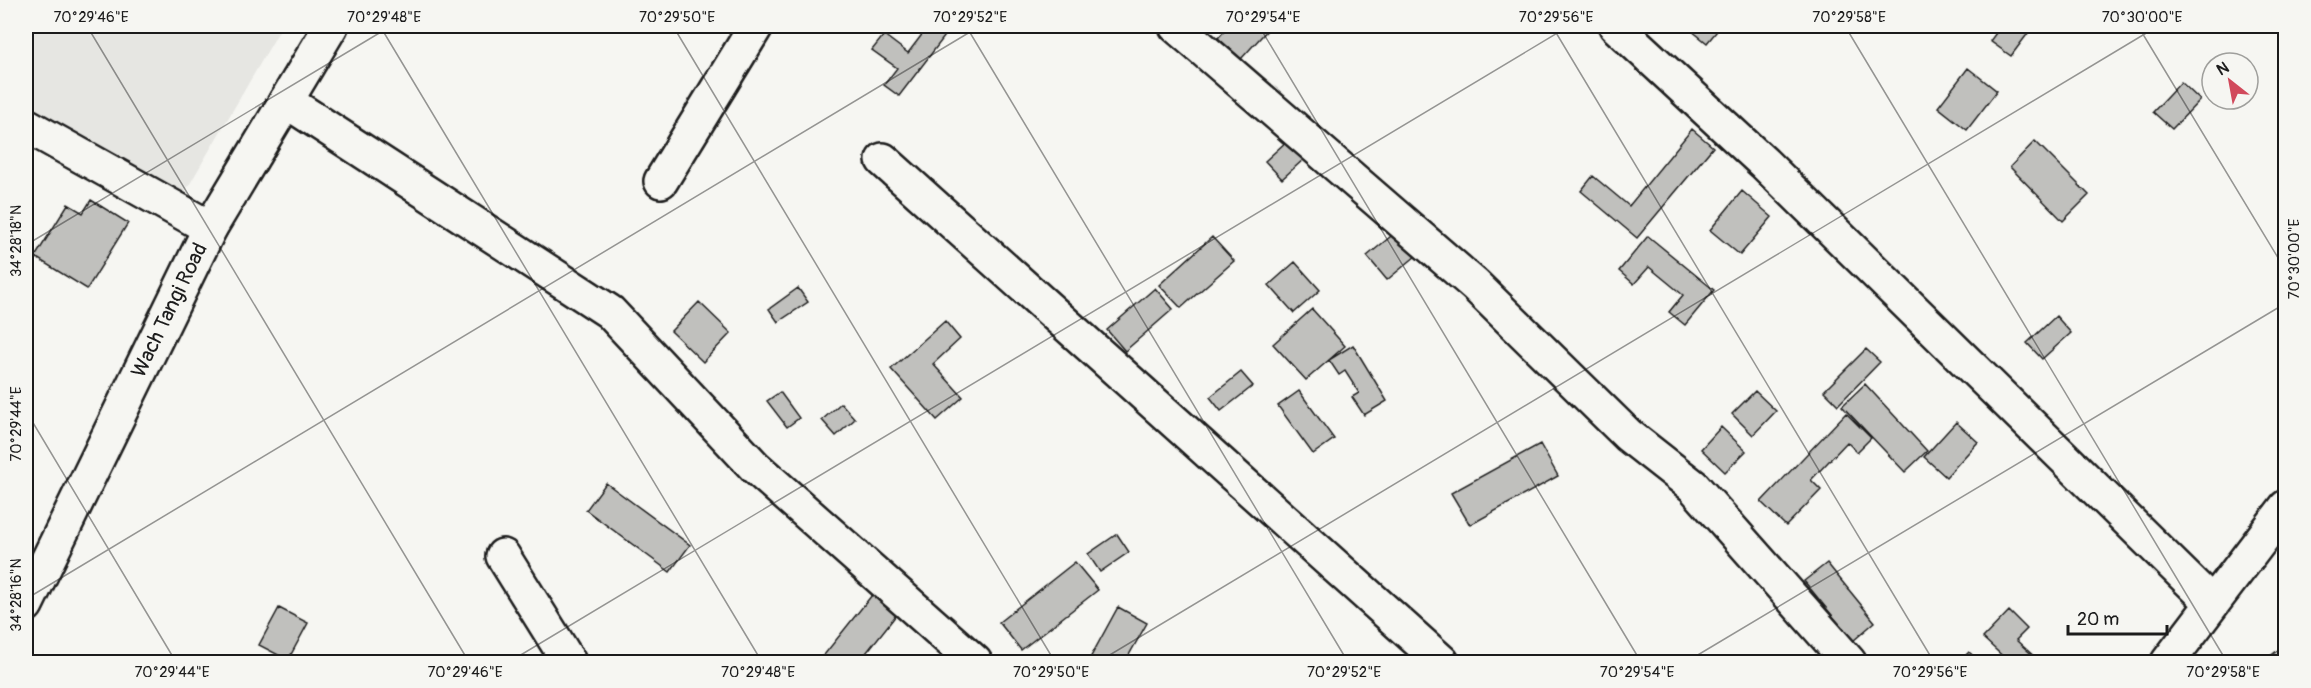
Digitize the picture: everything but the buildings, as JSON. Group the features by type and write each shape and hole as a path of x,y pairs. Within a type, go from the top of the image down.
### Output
{"street":[{"name":"Wach Tangi Road","path":"26,604 210,228 331,26"},
{"path":"661,181 756,26"},
{"path":"1176,26 1475,285 1628,435 1693,486 1849,663"},
{"path":"1616,26 1772,171 2212,603"},
{"path":"286,100 610,312 755,467 975,663"},
{"path":"26,124 210,228"},
{"path":"883,160 1442,663"},
{"path":"2168,663 2286,507"},
{"path":"503,556 569,663"}],"shaded area":[{"path":"26,26 282,26 170,218 26,135"}]}
